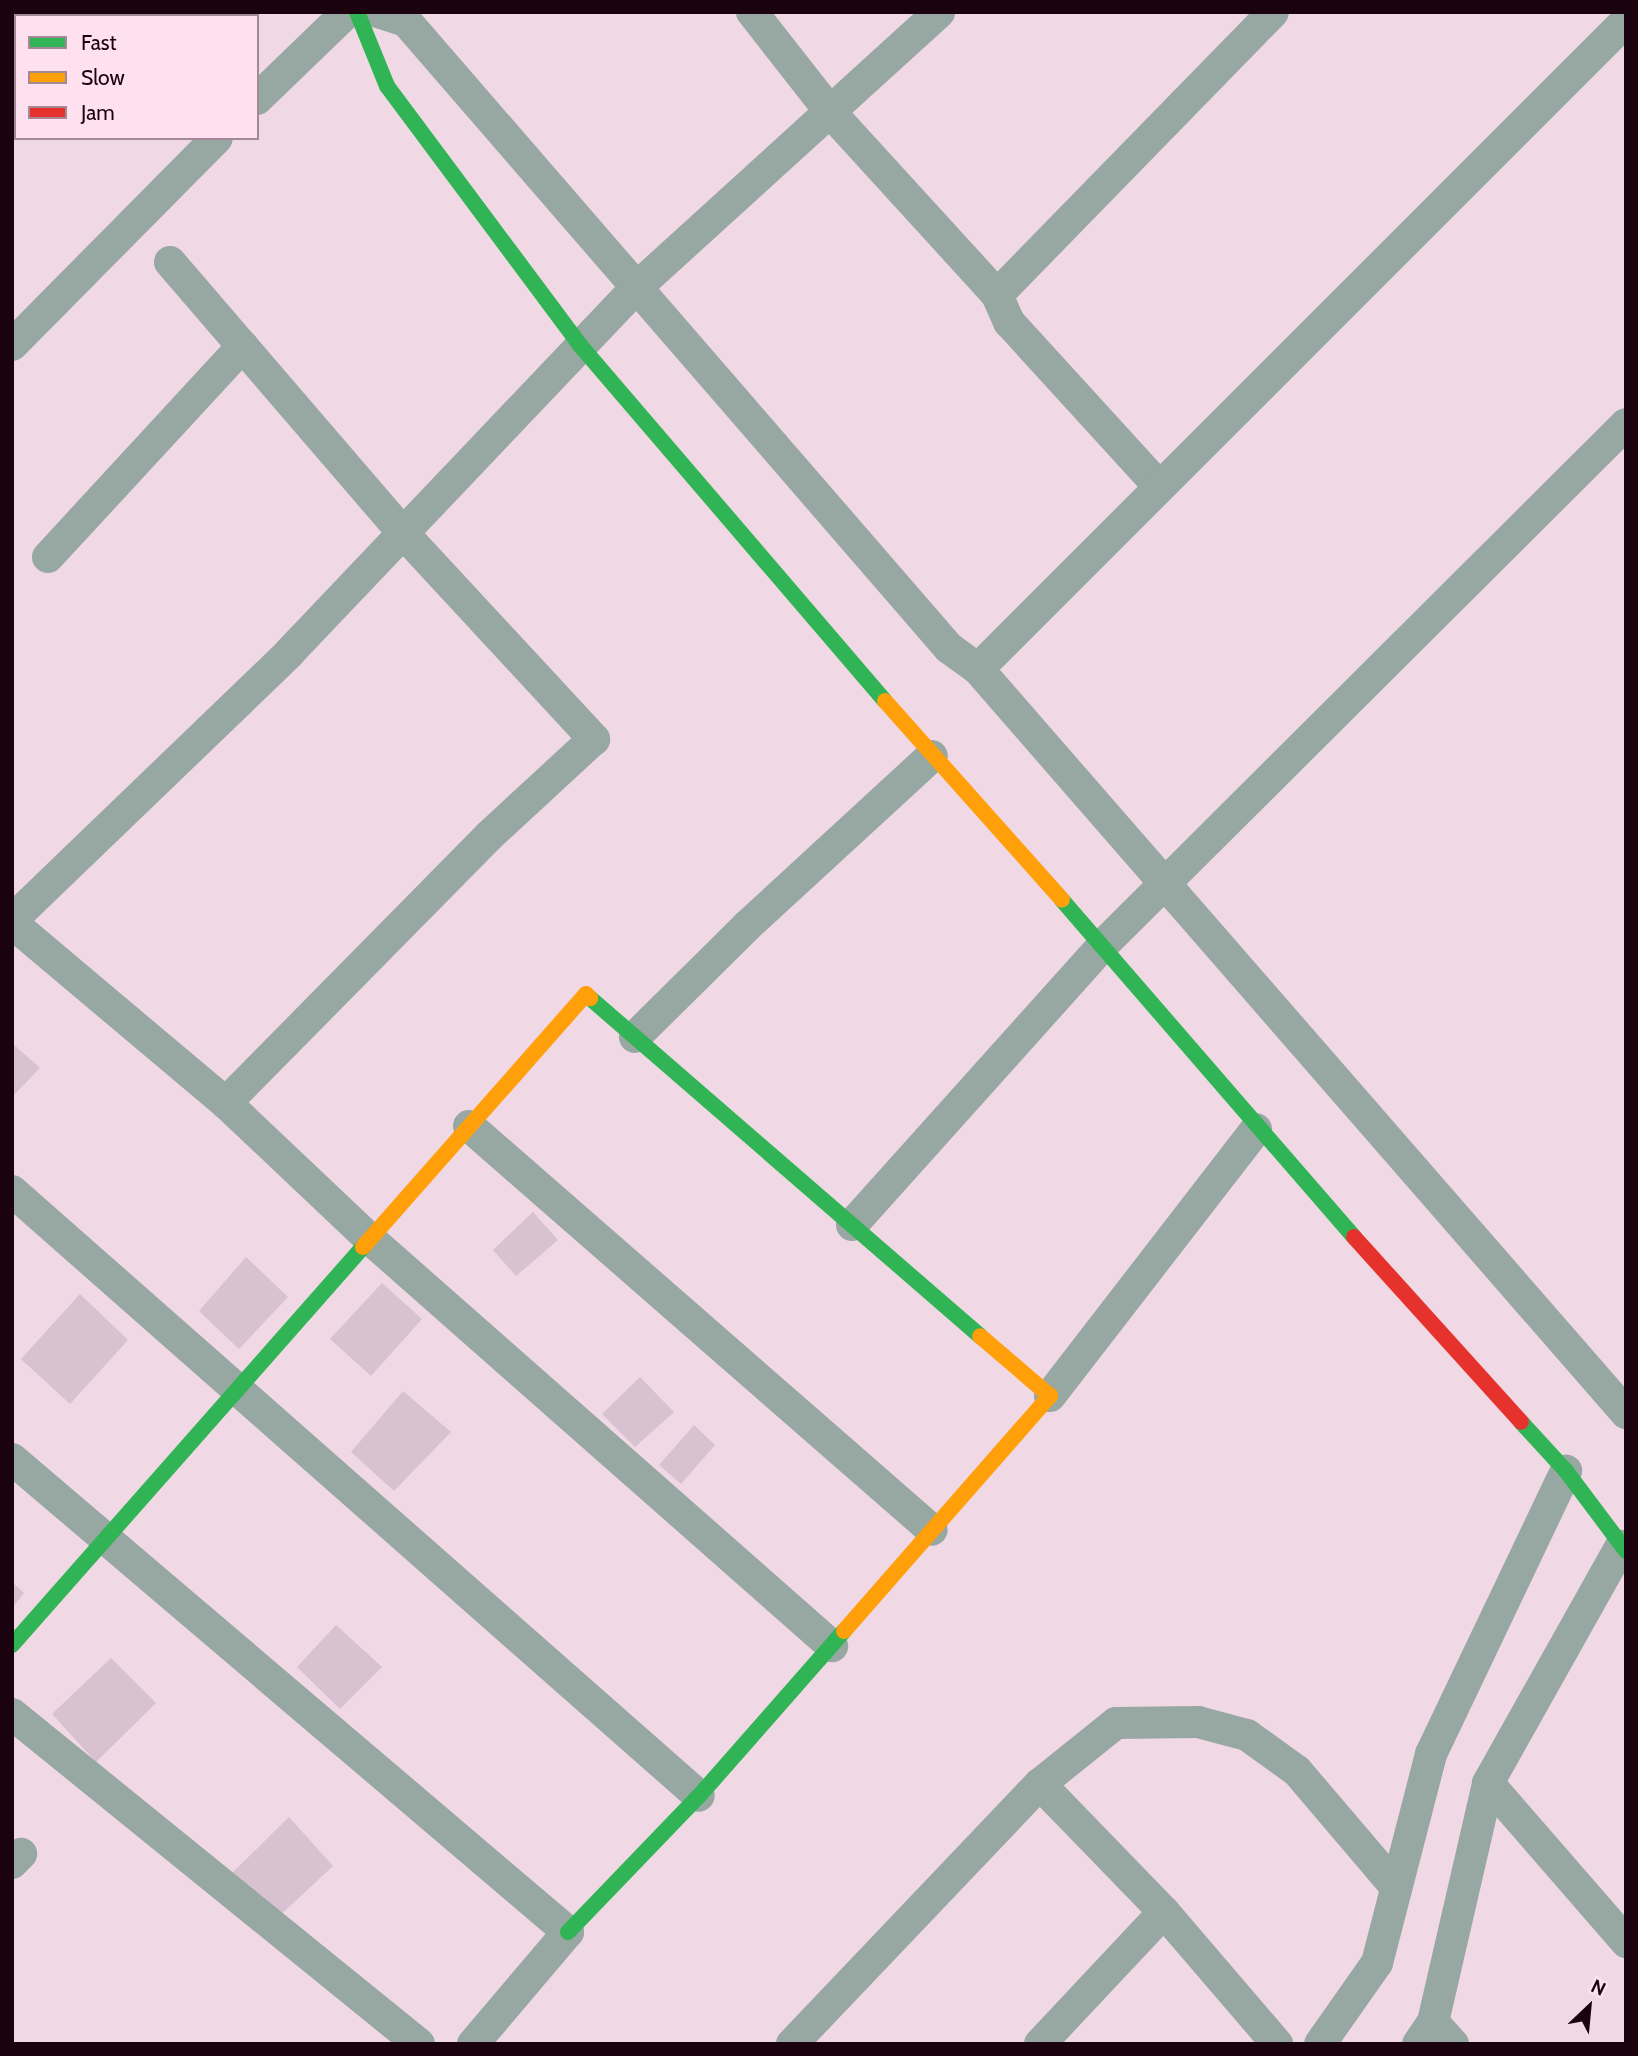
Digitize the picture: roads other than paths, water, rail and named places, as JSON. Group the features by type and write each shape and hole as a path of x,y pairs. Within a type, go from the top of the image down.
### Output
{"street":[{"path":"259,97 347,12"},
{"path":"358,12 387,86 579,344 932,756 1103,945 1256,1129 1566,1471 1624,1548 1488,1783 1435,2037"},
{"path":"378,12 406,21 949,648 978,669 1164,886 1626,1413"},
{"path":"752,12 832,114 997,295 1009,322 1159,486"},
{"path":"832,1646 370,1239 226,1103 12,922 289,653 404,534 579,344 636,288 832,114 939,12"},
{"path":"997,295 1273,12"},
{"path":"978,669 1618,23"},
{"path":"12,345 215,140"},
{"path":"170,262 404,534 594,739 489,836 226,1103"},
{"path":"48,557 243,346"},
{"path":"852,1225 1103,945 1626,424"},
{"path":"635,1037 747,926 932,756"},
{"path":"12,1645 586,994 1050,1396"},
{"path":"469,1126 932,1530"},
{"path":"473,2044 568,1932 699,1796 1050,1396 1256,1129"},
{"path":"12,1191 699,1796"},
{"path":"12,1459 568,1932"},
{"path":"1320,2044 1377,1963 1394,1885 1431,1754 1566,1471"},
{"path":"12,1714 419,2044"},
{"path":"792,2044 1040,1784 1116,1723 1198,1722 1247,1735 1297,1771 1394,1885"},
{"path":"1488,1783 1626,1942"},
{"path":"1040,1784 1164,1912 1277,2044"},
{"path":"1040,2044 1164,1912"}]}
